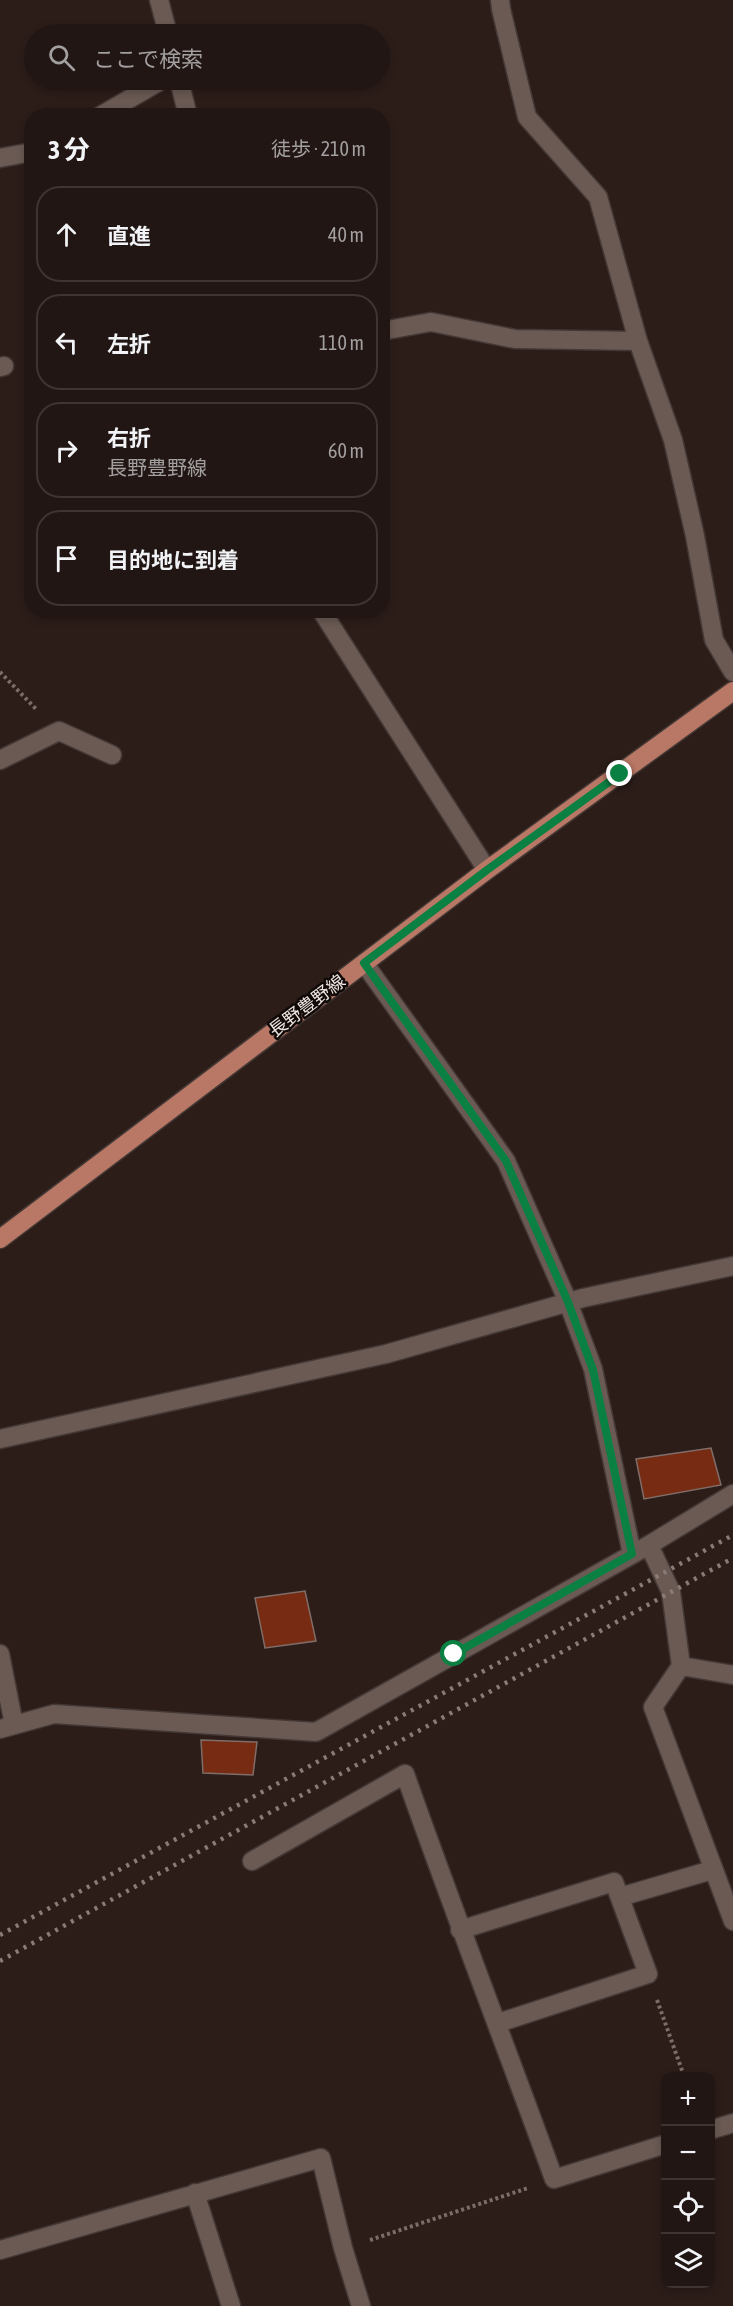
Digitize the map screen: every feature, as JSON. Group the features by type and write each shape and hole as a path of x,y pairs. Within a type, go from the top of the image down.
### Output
{"main road":[{"name":"長野豊野線","path":"0,1239 487,870 733,691"}],"street":[{"path":"159,0 165,24"},
{"path":"501,0 501,9 527,117 598,197 638,341 673,440 695,536 714,640 733,672"},
{"path":"114,108 145,90"},
{"path":"182,90 186,108"},
{"path":"0,158 24,154"},
{"path":"390,330 431,322 515,339 638,341"},
{"path":"326,618 487,870"},
{"path":"0,760 59,731 112,755"},
{"path":"364,963 506,1161 568,1302 593,1370 632,1554"},
{"path":"0,1439 386,1354 568,1302 733,1266"},
{"path":"0,1654 7,1727 54,1714 316,1732 649,1545 733,1494"},
{"path":"649,1545 671,1592 681,1666 653,1707 712,1870 733,1921"},
{"path":"681,1666 733,1675"},
{"path":"252,1861 405,1774 460,1930 498,2023 554,2179 661,2146"},
{"path":"620,1897 712,1870"},
{"path":"460,1930 614,1881 648,1974 498,2023"},
{"path":"715,2129 733,2123"},
{"path":"0,2250 321,2158 343,2248 361,2306"},
{"path":"195,2193 231,2306"}],"path":[{"path":"0,672 59,731"},
{"path":"648,1974 683,2072"},
{"path":"343,2248 554,2179"}],"building":[{"path":"711,1448 721,1485 644,1499 636,1459"},
{"path":"305,1591 316,1641 265,1648 255,1598"},
{"path":"201,1740 257,1742 253,1775 203,1773"}],"railway":[{"path":"0,1935 733,1535"},
{"path":"0,1961 733,1558"}],"route":[{"path":"454,1654 632,1554 593,1370 568,1302 506,1161 364,963 620,774"}]}
